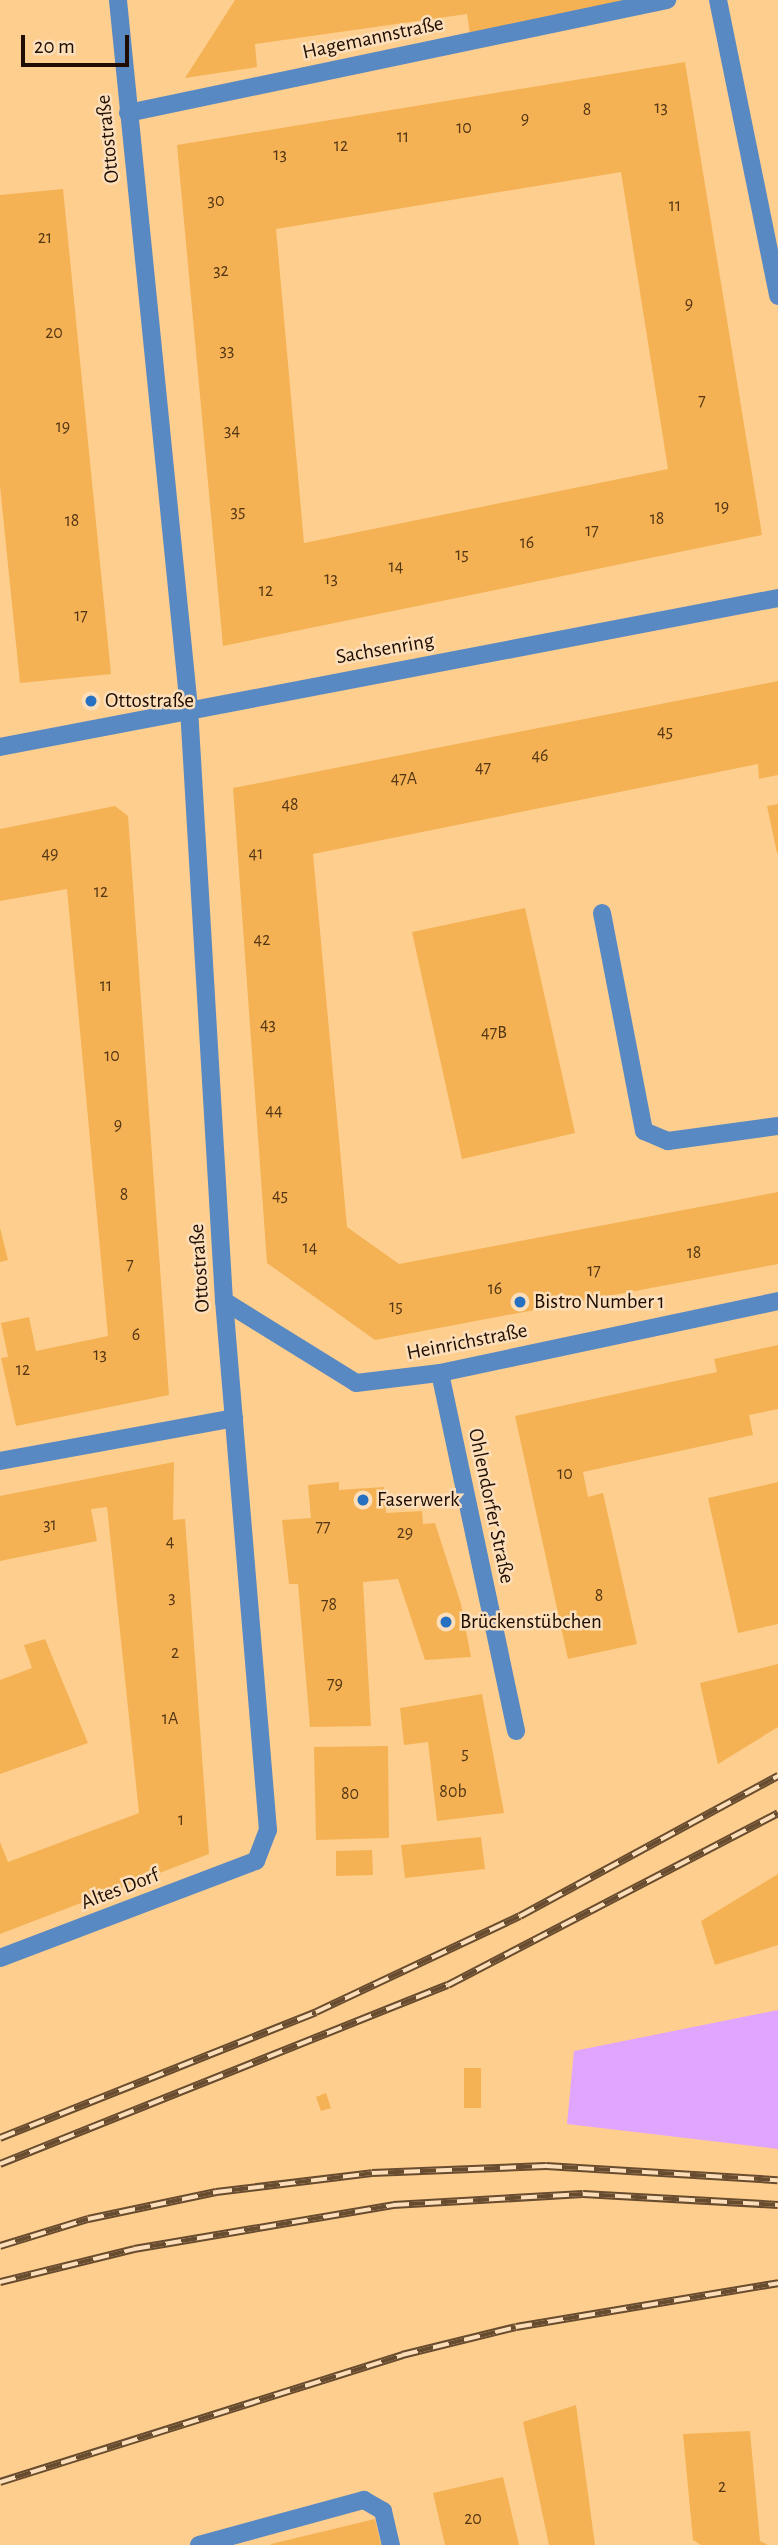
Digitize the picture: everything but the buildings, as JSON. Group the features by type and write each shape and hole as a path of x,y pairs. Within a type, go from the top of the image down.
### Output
{"street":[{"name":"Ottostraße","path":"118,0 189,708 224,1301 268,1830 256,1861"},
{"name":"Hagemannstraße","path":"128,113 667,0"},
{"path":"718,0 778,296"},
{"name":"Sachsenring","path":"0,747 189,708 778,598"},
{"path":"602,913 644,1131 668,1141 778,1126"},
{"name":"Heinrichstraße","path":"224,1301 356,1383 439,1373 778,1301"},
{"name":"Ohlendorfer Straße","path":"439,1373 516,1731"},
{"path":"0,1461 234,1418"},
{"name":"Altes Dorf","path":"0,1958 256,1861"},
{"path":"199,2545 364,2500 383,2511 391,2545"}],"shaded area":[{"path":"778,2010 778,2149 567,2124 574,2051"}],"railway":[{"path":"0,2138 316,2012 520,1916 778,1776"},
{"path":"0,2164 448,1985 778,1813"},
{"path":"0,2246 88,2219 216,2192 372,2173 546,2166 778,2180"},
{"path":"0,2282 134,2249 393,2205 583,2194 778,2205"},
{"path":"0,2482 402,2355 516,2327 778,2283"}],"place":[{"name":"Ottostraße","path":"91,701"},
{"name":"Bistro Number 1","path":"520,1302"},
{"name":"Faserwerk","path":"363,1500"},
{"name":"Brückenstübchen","path":"446,1622"}]}
